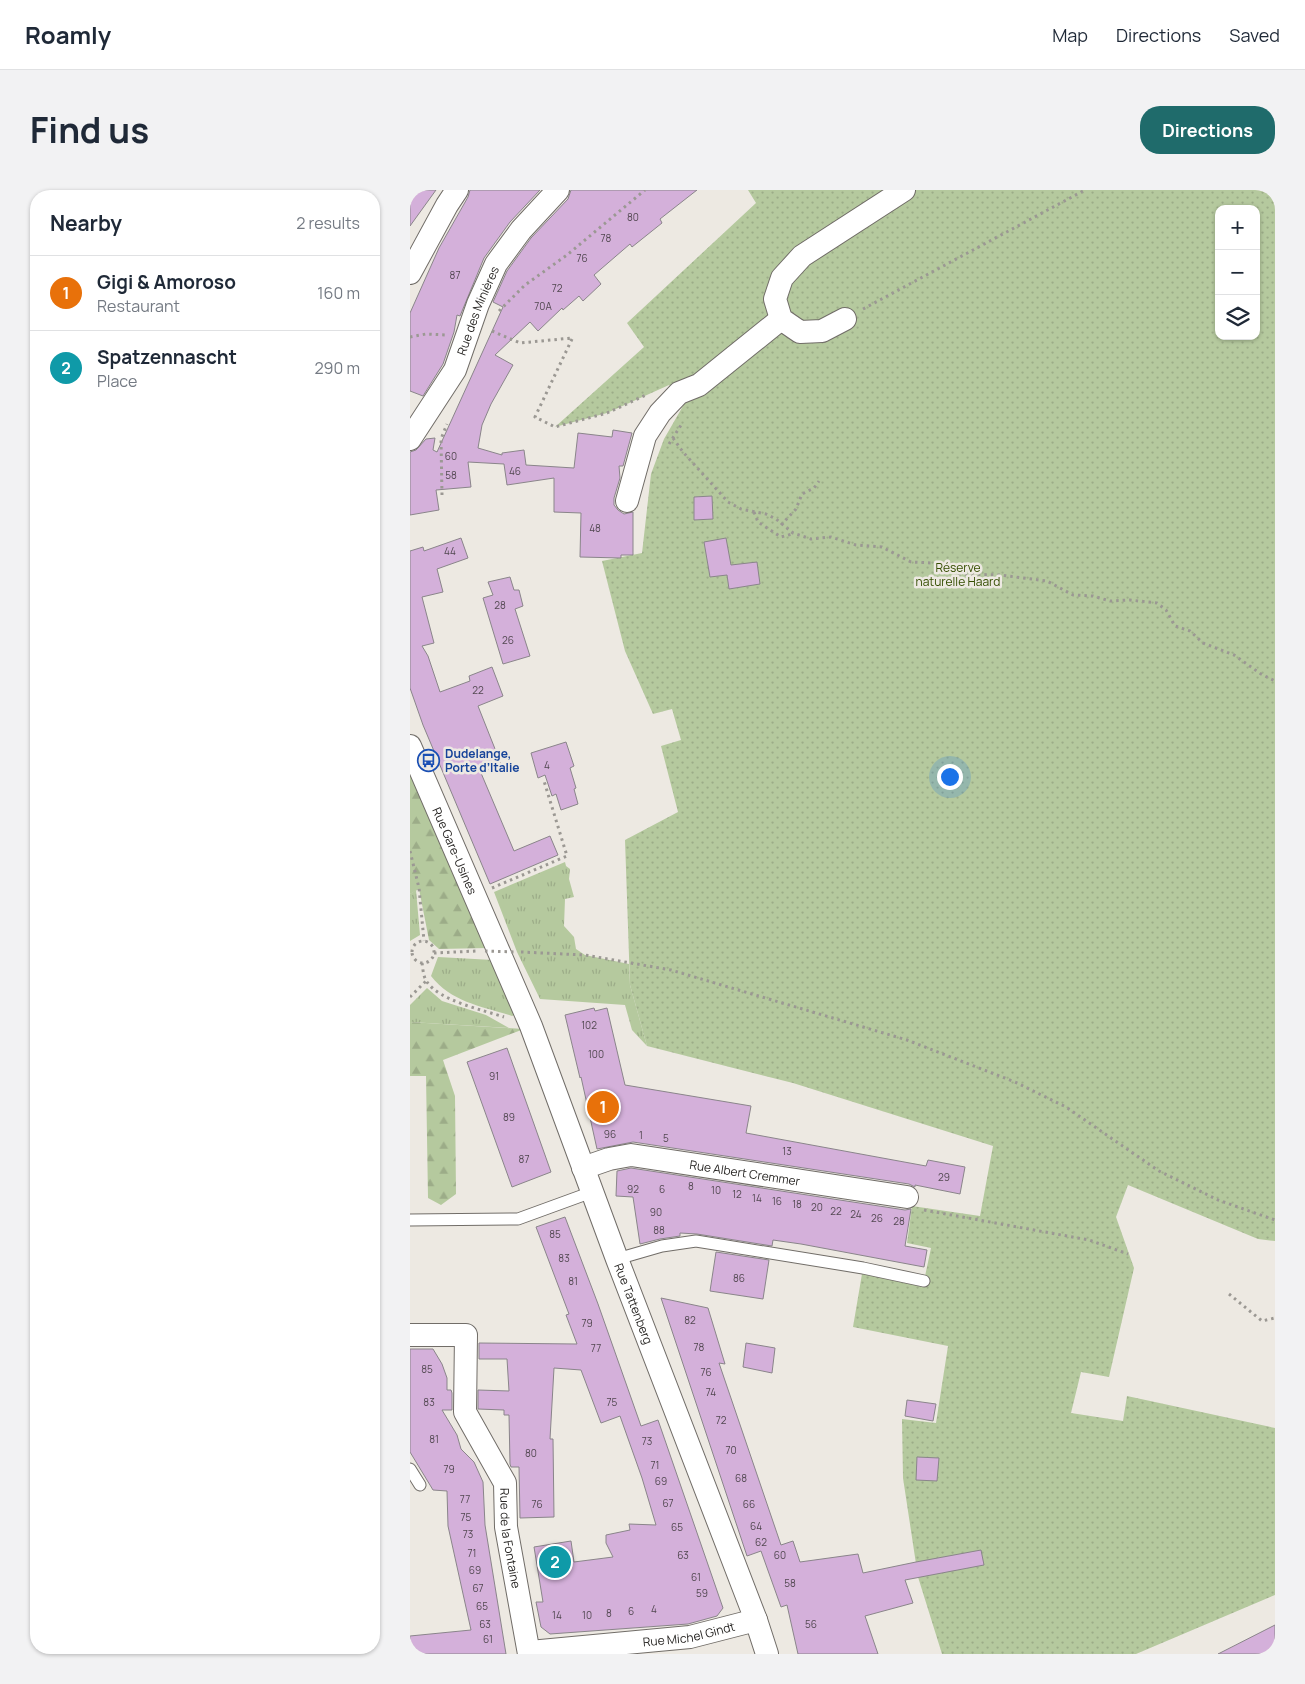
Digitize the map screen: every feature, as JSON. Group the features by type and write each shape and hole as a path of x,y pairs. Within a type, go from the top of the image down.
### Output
{"street":[{"path":"410,273 446,204 457,190"},
{"name":"Rue des Minières","path":"410,438 456,370 475,332 478,304 496,264 521,230 558,190"},
{"path":"845,319 822,331 800,332 781,319 775,299 782,278 802,256 904,190"},
{"path":"627,501 645,436 660,413 679,393 699,385 781,319"},
{"name":"Rue Gare-Usines","path":"410,746 474,896 501,952"},
{"name":"Rue Tattenberg","path":"501,952 531,1026 617,1259 756,1620 767,1654"},
{"name":"Rue Albert Cremmer","path":"583,1168 609,1159 631,1155 907,1197"},
{"name":"Rue de la Fontaine","path":"410,1335 466,1335 465,1412 505,1483 506,1527 530,1653"},
{"name":"Rue Michel Gindt","path":"530,1653 690,1637 756,1620"}],"lane":[{"path":"410,1220 518,1218 592,1192"},
{"path":"617,1259 662,1246 696,1241 863,1268 924,1281"},
{"path":"410,1469 420,1485"}],"path":[{"name":"Rue des Minières","path":"497,313 525,285 568,255 644,190"},
{"path":"845,319 1085,190"},
{"path":"410,337 426,334 475,332 520,343 572,338 535,417 555,427 607,413"},
{"path":"442,495 441,439 448,420"},
{"path":"669,444 673,438 683,452 728,502 741,509 771,516 793,534 811,538 831,537 856,544 882,547 911,562 932,563 959,574 1000,575 1047,581 1073,595 1093,596 1110,601 1157,602 1166,610 1175,626 1190,631 1203,643 1234,655 1261,674 1275,681"},
{"path":"781,525 796,509 802,494 814,488 819,481"},
{"path":"754,512 758,522 781,537 793,534"},
{"path":"474,896 567,856 544,781"},
{"path":"410,852 419,888 424,942"},
{"path":"424,942 430,944 434,953 429,962 422,963 416,961 411,952 417,943 424,942"},
{"path":"434,953 501,952 585,955 671,970 907,1040 1023,1086 1066,1108 1159,1171 1218,1200 1275,1220"},
{"path":"422,963 426,981 446,997 531,1026"},
{"path":"410,997 426,981"},
{"path":"907,1197 906,1206 1089,1240 1128,1254"},
{"path":"1229,1294 1262,1321 1275,1318"}],"green space":[{"name":"Réserve naturelle Haard","path":"748,190 1275,190 1275,1241 1258,1239 1128,1185 1116,1217 1134,1268 1109,1377 1081,1372 1071,1413 1123,1421 1127,1396 1275,1428 1275,1595 1136,1654 942,1654 918,1577 903,1478 902,1419 936,1423 948,1346 853,1327 863,1268 924,1281 931,1248 907,1243 912,1206 980,1216 993,1146 793,1083 647,1046 630,985 625,840 678,812 661,746 681,740 672,709 653,714 625,651 602,561 642,553 651,474 664,439 687,399 669,385 607,413 555,427 644,347 627,323 756,203"},
{"path":"410,774 488,948 439,949 429,940 419,889 410,894"},
{"path":"565,862 566,866 570,869 569,879 574,897 565,899 564,926 574,937 576,949 585,955 629,964 630,985 647,1046 632,1030 625,1005 540,999 517,952 494,892"},
{"path":"416,890 420,935 410,941 410,894"},
{"path":"438,957 493,960 517,1014 512,1016 478,1006 448,992 431,976"},
{"path":"427,988 442,1001 486,1015 509,1028 410,1022 410,1005"},
{"path":"410,1022 524,1029 443,1060 455,1096 456,1194 441,1205 428,1198 426,1076 410,1076"}],"building":[{"path":"410,190 436,190 410,226"},
{"path":"470,190 540,190 510,222 484,258 460,316 457,315 454,332 443,364 423,396 410,391 410,313 439,248 468,197"},
{"path":"571,190 697,190 660,219 662,223 632,247 630,244 594,275 601,284 583,301 579,296 563,310 562,308 538,331 530,322 495,355 513,365 491,404 482,425 478,448 502,455 502,453 524,450 526,465 574,468 578,433 612,437 613,430 632,433 623,466 619,466 620,478 614,498 614,505 618,510 624,514 633,512 633,555 621,555 621,558 580,557 581,513 554,512 554,478 507,485 504,464 468,462 471,487 436,490 439,510 410,515 410,452 416,450 426,439 435,438 433,450 437,452 503,307 493,302 507,271 531,238 568,199"},
{"path":"712,496 713,519 694,520 694,497"},
{"path":"461,538 468,558 437,569 443,592 422,597 434,643 422,646 428,656 440,692 470,681 469,676 492,667 503,696 478,706 501,764 481,773 514,851 550,836 558,855 490,884 423,725 410,688 410,551 423,547 424,551"},
{"path":"726,538 731,565 757,562 760,584 729,589 727,575 710,577 704,542"},
{"path":"510,577 514,590 519,590 523,606 515,609 530,656 503,664 483,598 493,595 488,582"},
{"path":"566,742 574,766 570,768 576,788 574,789 578,804 561,810 556,794 552,796 545,775 538,778 531,753"},
{"path":"594,1008 595,1011 607,1008 625,1085 751,1106 746,1133 926,1166 928,1160 965,1167 960,1194 915,1185 915,1187 909,1184 633,1142 597,1149 565,1015"},
{"path":"507,1048 551,1172 512,1187 467,1062"},
{"path":"631,1168 905,1210 911,1209 905,1246 927,1250 924,1267 773,1240 772,1246 680,1233 680,1236 640,1244 633,1197 616,1196 617,1171"},
{"path":"565,1217 641,1426 658,1420 723,1608 717,1616 688,1624 550,1634 541,1627 536,1602 543,1602 534,1547 571,1541 574,1562 613,1557 606,1543 606,1535 630,1530 629,1524 656,1525 620,1416 601,1423 581,1370 554,1368 550,1439 553,1439 554,1517 520,1518 519,1467 511,1467 510,1464 509,1415 504,1415 504,1410 478,1409 478,1390 509,1391 507,1359 479,1359 479,1343 577,1344 566,1315 569,1314 536,1227"},
{"path":"716,1252 769,1260 763,1299 710,1291"},
{"path":"661,1298 708,1308 725,1364 719,1363 781,1545 793,1541 800,1562 858,1554 863,1573 981,1550 984,1565 905,1580 913,1603 865,1616 878,1654 798,1654 787,1605 781,1607 761,1551 747,1556"},
{"path":"746,1343 775,1348 772,1373 743,1367"},
{"path":"410,1349 433,1349 442,1364 447,1378 447,1390 451,1390 452,1393 452,1410 442,1410 457,1435 461,1449 474,1462 483,1482 485,1525 506,1654 410,1654 410,1636 471,1630 448,1526 447,1491 433,1490 410,1452"},
{"path":"907,1400 936,1404 933,1421 905,1416"},
{"path":"917,1457 939,1458 937,1481 916,1480"},
{"path":"1275,1625 1275,1654 1218,1654"}],"place":[{"name":"Dudelange, Porte d’Italie","path":"429,760"},
{"name":"Gigi & Amoroso","path":"603,1107"},
{"name":"Spatzennascht","path":"555,1562"}]}
